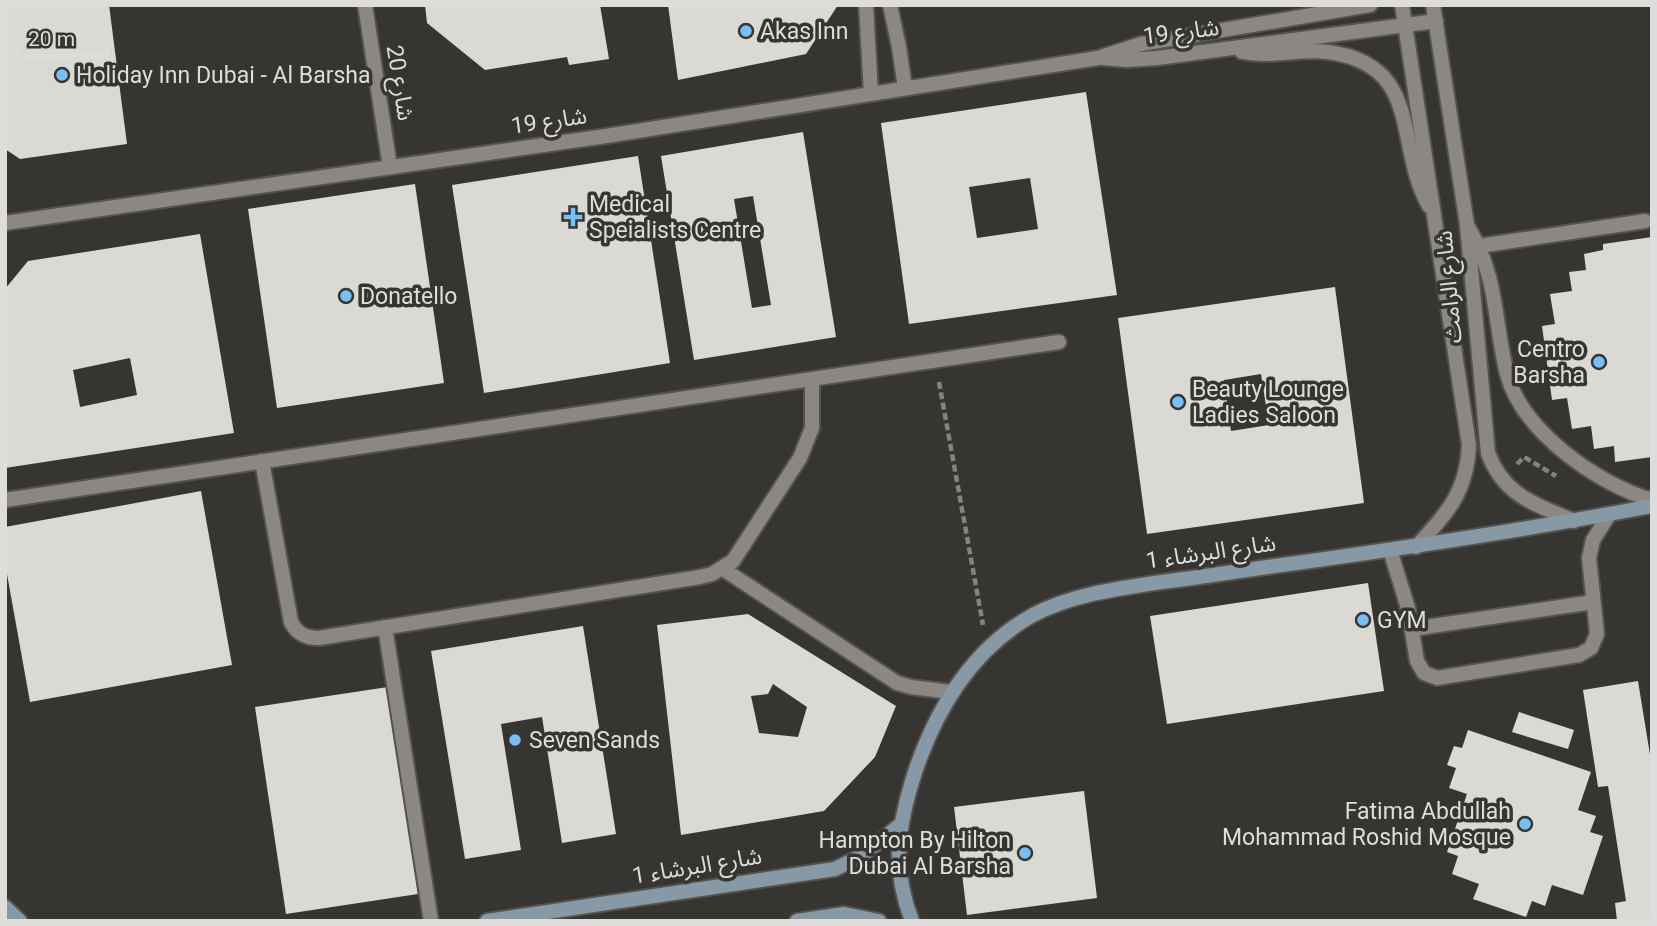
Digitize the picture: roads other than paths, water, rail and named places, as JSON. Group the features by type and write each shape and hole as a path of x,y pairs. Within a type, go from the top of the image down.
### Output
{"street":[{"name":"شارع 20","path":"365,5 390,167"},
{"path":"866,5 871,94"},
{"path":"890,5 905,88"},
{"name":"شارع 19","path":"5,223 606,136 1098,58 1141,44 1328,9 1370,5"},
{"name":"شارع الرامث","path":"1402,5 1468,433 1468,458 1462,484 1452,506 1416,547"},
{"name":"شارع الرامث","path":"1433,5 1467,225 1488,453 1503,481 1513,491 1574,521"},
{"name":"شارع 19","path":"1098,58 1142,60 1436,21"},
{"path":"1230,49 1262,55 1326,51 1361,61 1376,71 1398,96 1404,112 1415,174 1435,215"},
{"path":"1467,225 1481,250 1493,288 1507,373 1524,412 1544,433 1586,468 1612,485 1652,500"},
{"path":"1481,250 1645,225"},
{"path":"5,500 1059,342"},
{"path":"262,461 290,622 295,630 310,638 320,638 700,577 723,569 740,552 806,448 812,428 812,380"},
{"name":"شارع البرشاء 1","path":"912,921 899,873 900,825 926,738 951,692 988,648 1034,615 1087,594 1416,547 1652,506"},
{"path":"1390,550 1403,589 1420,668 1424,673 1437,678 1579,656 1591,648 1597,634 1589,558 1593,540 1609,515"},
{"path":"723,569 897,682 911,687 951,692"},
{"path":"1412,629 1593,602"},
{"path":"385,627 432,921"},
{"name":"شارع البرشاء 1","path":"487,921 835,869 863,855 900,825"},
{"path":"5,906 20,921"},
{"path":"797,921 844,914 878,921"}],"place":[{"name":"Akas Inn","path":"746,31"},
{"name":"Holiday Inn Dubai - Al Barsha","path":"62,75"},
{"name":"Medical Speialists Centre","path":"573,217"},
{"name":"Donatello","path":"346,296"},
{"name":"Centro Barsha","path":"1599,362"},
{"name":"Beauty Lounge Ladies Saloon","path":"1178,402"},
{"name":"GYM","path":"1363,620"},
{"name":"Seven Sands","path":"515,740"},
{"name":"Fatima Abdullah Mohammad Roshid Mosque","path":"1525,824"},
{"name":"Hampton By Hilton Dubai Al Barsha","path":"1025,853"}]}
